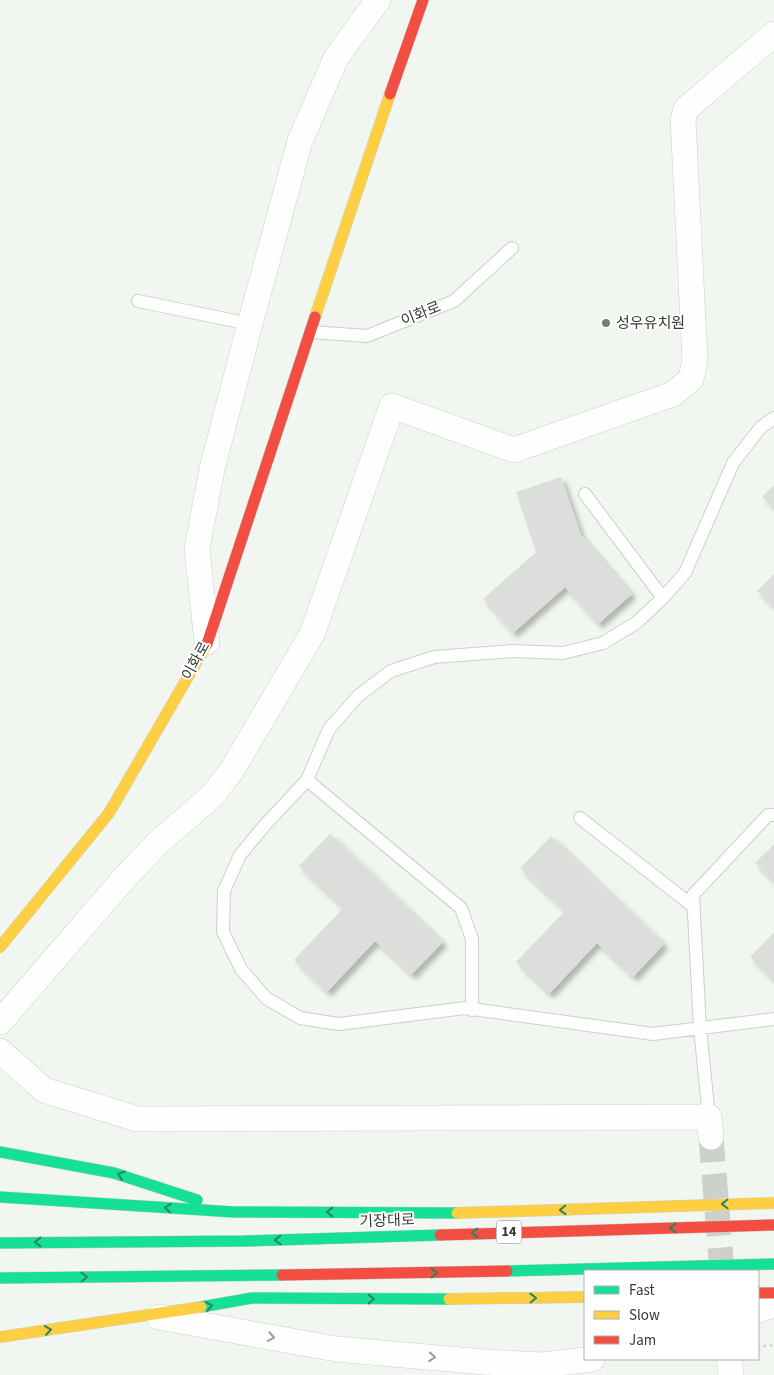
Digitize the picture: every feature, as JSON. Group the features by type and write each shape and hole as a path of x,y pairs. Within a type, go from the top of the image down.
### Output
{"main road":[{"name":"이화로","path":"0,947 109,813 208,643 325,288 423,0"},
{"path":"0,1152 114,1173 234,1212"},
{"path":"0,1198 234,1212 465,1213 774,1203"},
{"name":"기장대로","path":"0,1243 245,1241 774,1225"},
{"path":"0,1278 432,1273 774,1264"},
{"path":"759,1293 774,1293"},
{"path":"0,1337 154,1316 252,1298 472,1299 584,1297"}],"street":[{"path":"208,643 197,549 212,469 250,324 300,141 336,58 378,0"},
{"path":"0,1022 127,875 159,842 213,795 232,770 312,634 392,406 514,450 673,394 690,378 695,361 683,119 686,109 774,34"},
{"path":"0,1051 44,1090 137,1119 710,1127"},
{"path":"759,1310 774,1305"},
{"path":"154,1316 336,1348 546,1370 588,1360"},
{"path":"730,1360 731,1375"}],"lane":[{"name":"이화로","path":"311,332 367,336 454,301 512,248"},
{"path":"138,301 250,324"},
{"path":"774,418 760,427 733,463 685,573 663,598 636,623 603,643 563,653 513,651 434,656 391,671 358,696 329,729 307,780 240,855 224,891 223,932 241,969 266,998 300,1018 339,1024 465,1008 653,1034 774,1019"},
{"path":"585,494 663,598"},
{"path":"307,780 461,908 472,939 472,1010"},
{"path":"710,1127 700,1028 693,895 768,815 774,815"},
{"path":"580,818 694,907"}],"path":[{"path":"759,1349 774,1344"}],"building":[{"path":"561,477 581,535 632,594 598,624 565,587 513,633 483,599 536,552 516,492"},
{"path":"774,485 774,508 762,497"},
{"path":"774,574 774,607 757,591"},
{"path":"330,834 443,942 411,975 375,941 327,992 294,960 343,908 299,866"},
{"path":"551,836 664,944 633,977 597,943 549,994 516,962 565,911 520,868"},
{"path":"774,844 774,881 755,863"},
{"path":"774,932 774,980 750,957"}],"tunnel":[{"path":"711,1137 722,1270"}],"traffic: fast":[{"path":"0,1152 114,1173 197,1200"},
{"path":"0,1197 234,1212 457,1213"},
{"path":"0,1243 245,1241 440,1235"},
{"path":"507,1271 774,1264"},
{"path":"0,1278 282,1275"},
{"path":"201,1307 252,1298 449,1299"}],"traffic: slow":[{"path":"315,317 390,94"},
{"path":"0,947 109,813 207,644"},
{"path":"457,1213 774,1203"},
{"path":"449,1299 584,1297"},
{"path":"0,1337 201,1307"}],"traffic: jam":[{"path":"390,94 423,0"},
{"path":"207,644 315,317"},
{"path":"440,1235 774,1225"},
{"path":"282,1275 507,1271"},
{"path":"759,1293 774,1293"}],"place":[{"name":"성우유치원","path":"606,323"}]}
